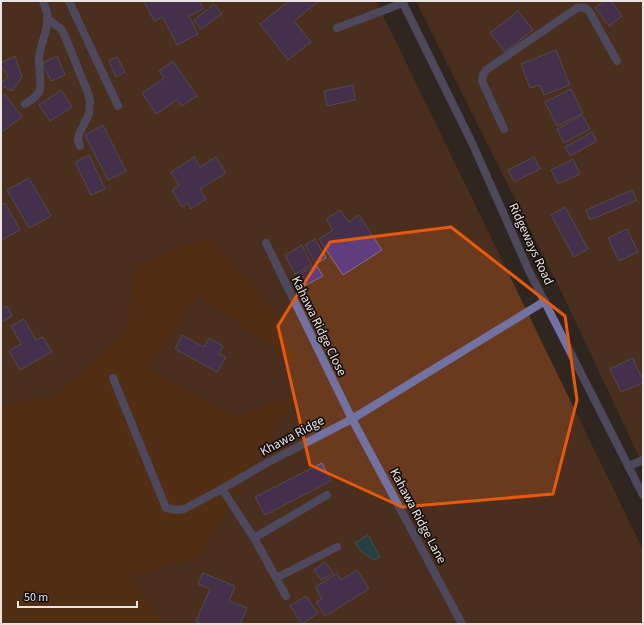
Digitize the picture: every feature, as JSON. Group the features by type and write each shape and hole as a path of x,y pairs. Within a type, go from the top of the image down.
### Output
{"street":[{"path":"25,104 38,93 40,87 40,49 46,32 48,18 43,1"},
{"path":"69,1 118,106"},
{"path":"337,28 402,2"},
{"name":"Ridgeways Road","path":"402,2 473,145 529,271 643,495"},
{"path":"504,129 482,81 483,75 486,70 576,8 584,8 589,11 617,60"},
{"path":"48,18 61,29 64,34 88,93 90,101 89,114 79,134 78,140 80,146"},
{"name":"Kahawa Ridge Close","path":"266,243 352,419"},
{"name":"Khawa Ridge","path":"113,378 166,508 177,510 184,509 222,490 265,464 352,419 545,301"},
{"name":"Kahawa Ridge Lane","path":"352,419 462,624"},
{"path":"629,466 643,460"},
{"path":"222,490 254,538 286,596"},
{"path":"254,538 326,495"},
{"path":"276,578 337,547"}],"highlighted area":[{"path":"451,227 565,316 577,400 553,494 402,507 310,465 278,326 330,242"}],"shaded area":[{"path":"1,1 376,1 643,550 643,624 1,624"},
{"path":"416,1 643,1 643,465 562,293"},
{"path":"209,237 271,307 295,363 198,295 149,369 236,418 298,393 198,558 130,577 165,624 1,624 1,404 54,397 127,332 134,267"}],"water":[{"path":"368,535 380,557 374,560 361,551 355,543"}],"building":[{"path":"144,1 199,1 203,9 189,16 198,34 177,45 163,17 154,21"},
{"path":"289,1 319,1 294,21 311,42 288,60 260,24"},
{"path":"604,1 611,1 622,16 609,26 595,8"},
{"path":"214,4 222,14 201,29 194,20"},
{"path":"518,11 533,30 505,52 490,33"},
{"path":"556,50 570,85 544,95 540,85 530,88 521,64"},
{"path":"15,56 22,77 12,91 1,85 1,83 8,77 1,66 1,63"},
{"path":"57,56 65,75 51,81 42,63"},
{"path":"117,57 125,72 116,77 109,61"},
{"path":"173,61 197,96 182,106 177,100 156,114 142,93 164,78 159,71"},
{"path":"353,85 355,100 327,106 324,91"},
{"path":"571,89 583,113 557,126 545,102"},
{"path":"61,90 72,107 50,121 39,105"},
{"path":"5,94 22,117 3,131 1,128 1,97"},
{"path":"582,115 590,129 564,143 557,129"},
{"path":"103,125 126,171 108,180 85,135"},
{"path":"592,132 597,141 570,156 565,147"},
{"path":"89,155 105,189 91,195 75,162"},
{"path":"194,157 200,167 216,157 226,173 200,189 206,199 191,209 188,203 182,207 172,190 179,185 171,172"},
{"path":"534,157 540,169 514,182 508,170"},
{"path":"573,159 580,174 558,184 551,170"},
{"path":"29,178 51,216 29,228 7,190"},
{"path":"632,190 637,200 590,220 586,210"},
{"path":"5,203 20,230 1,240 1,205"},
{"path":"565,207 588,249 574,257 551,215"},
{"path":"340,210 349,222 359,215 382,250 343,275 319,239 333,230 326,219"},
{"path":"627,229 638,252 619,261 608,238"},
{"path":"315,239 326,258 316,264 305,245"},
{"path":"302,245 312,265 295,274 285,255"},
{"path":"316,265 323,276 304,286 298,275"},
{"path":"7,306 12,316 1,322 1,309"},
{"path":"24,319 36,340 43,337 52,352 20,370 9,351 21,344 11,326"},
{"path":"182,335 204,347 209,338 223,346 219,354 226,357 217,372 175,349"},
{"path":"633,358 643,383 621,392 610,369"},
{"path":"322,463 331,481 265,515 255,497"},
{"path":"325,562 333,573 321,580 314,570"},
{"path":"357,570 369,589 325,616 316,602 322,599 315,587 337,573 341,580"},
{"path":"203,573 235,586 229,601 247,608 240,624 202,624 196,621 210,589 198,584"},
{"path":"306,596 318,613 302,624 290,606"}]}
